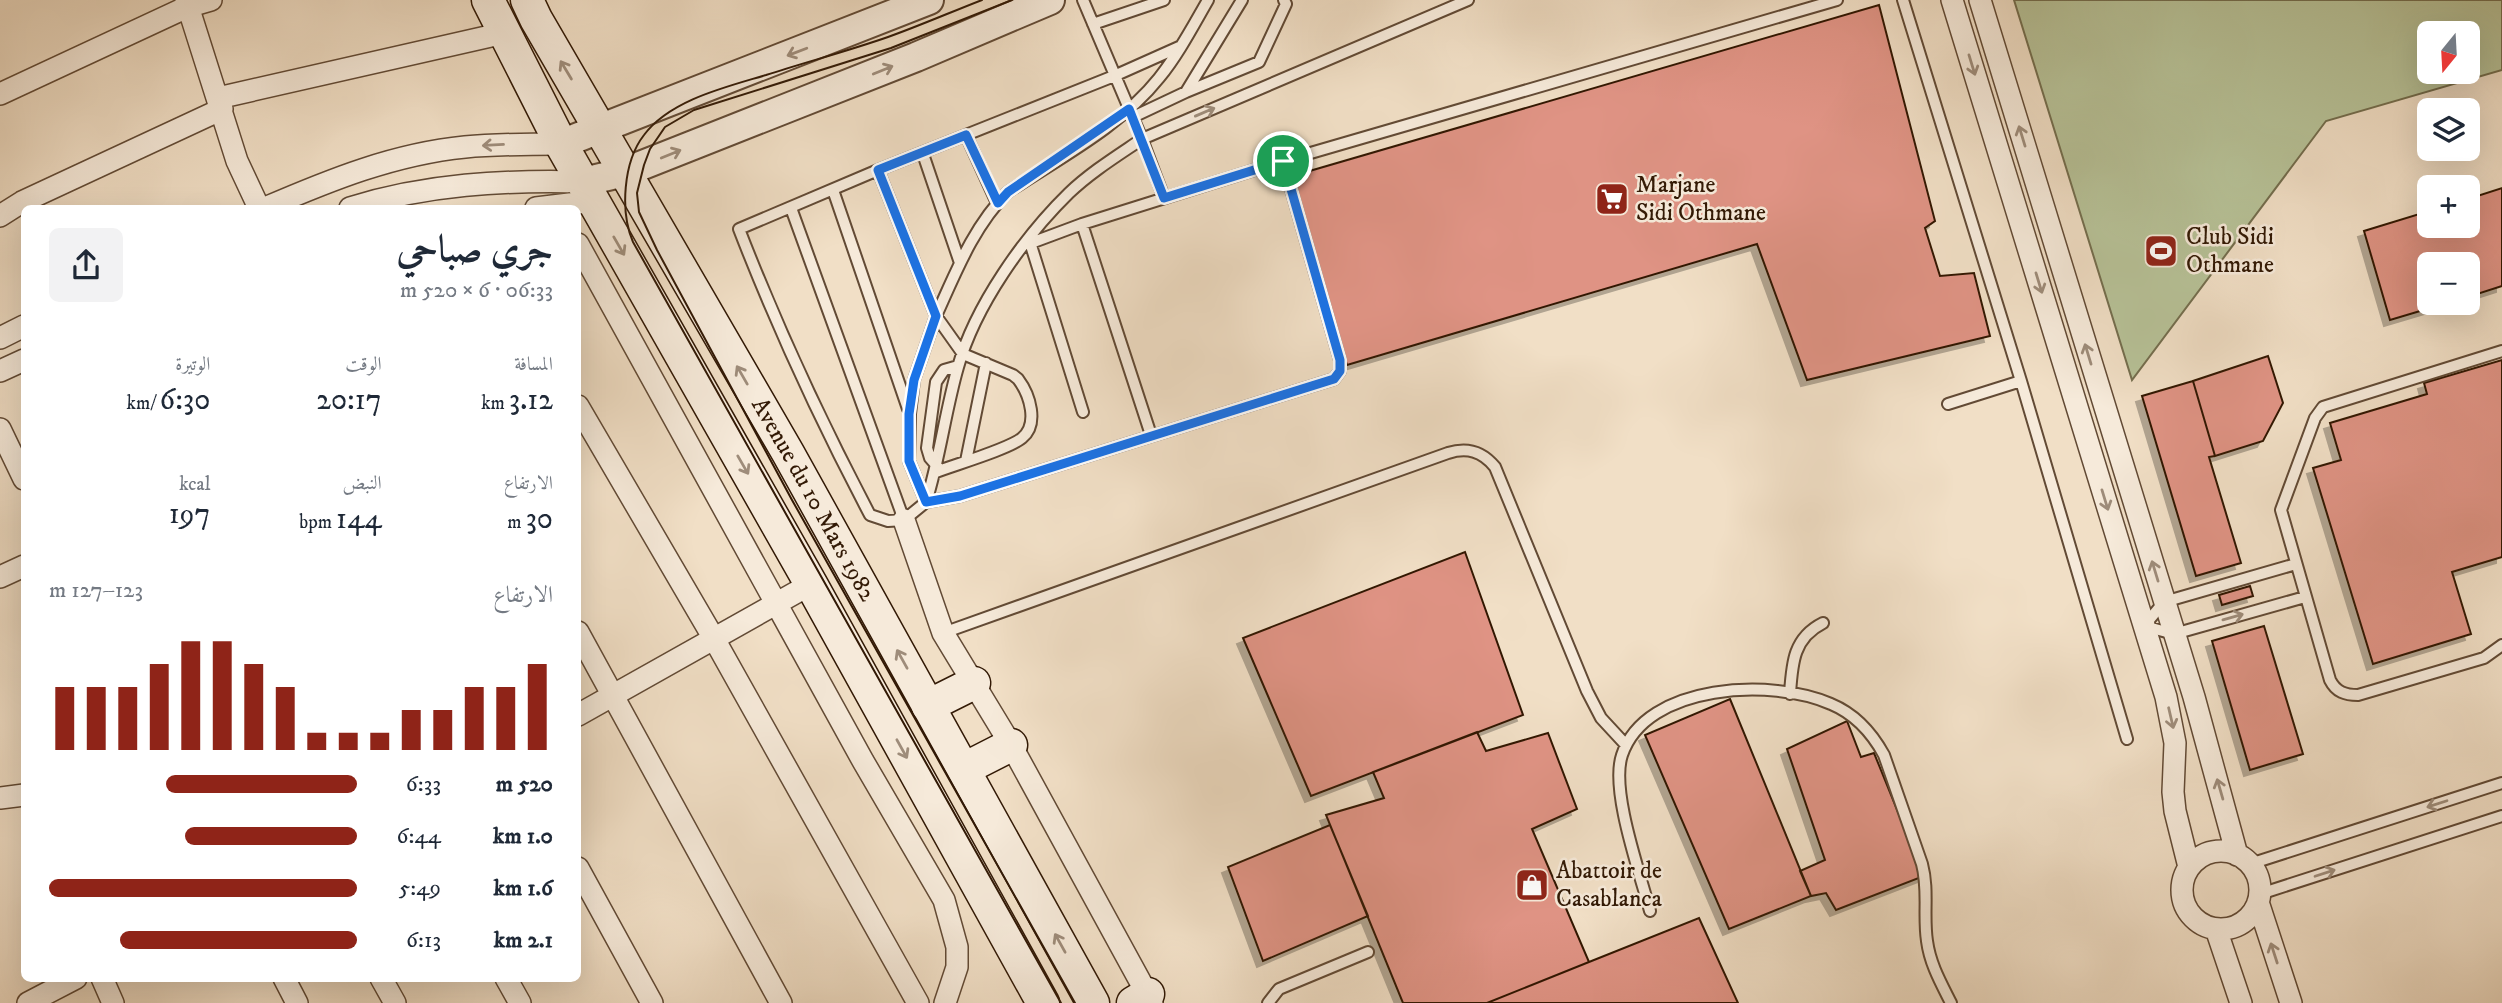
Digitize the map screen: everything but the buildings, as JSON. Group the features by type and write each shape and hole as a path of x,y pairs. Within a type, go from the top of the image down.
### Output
{"main road":[{"name":"Avenue du 10 Mars 1982","path":"488,0 561,144 811,584 1043,1003"},
{"name":"Avenue du 10 Mars 1982","path":"527,0 788,453 1093,1003"},
{"path":"928,706 974,683"},
{"path":"964,769 1011,745"}],"street":[{"path":"0,94 186,3 211,0"},
{"path":"272,205 336,177 428,152 497,145 561,144 929,0"},
{"path":"554,205 625,172 916,57 1050,0"},
{"path":"1952,0 2172,723 2175,743 2173,792 2189,867"},
{"path":"1980,0 2243,860"},
{"path":"186,3 237,161 258,205"},
{"path":"0,216 22,202 220,104 504,33"},
{"path":"361,205 393,196 471,183 588,191"},
{"path":"581,249 775,603 944,900 957,947 957,967 945,1003"},
{"path":"0,338 21,328"},
{"path":"0,371 21,361"},
{"path":"581,411 713,637 918,1003"},
{"path":"0,429 21,473"},
{"path":"904,520 943,633 1011,745 1144,1000"},
{"path":"0,577 21,567"},
{"path":"581,713 811,584"},
{"path":"581,637 781,1003"},
{"path":"0,798 21,795"},
{"path":"2259,898 2252,914 2242,923 2216,929 2203,925 2192,916 2185,905 2183,879 2189,867 2199,858 2211,853 2224,852 2243,860 2256,873 2259,898 2291,1003"},
{"path":"581,873 652,1003"},
{"path":"2216,929 2241,1003"},
{"path":"28,1003 68,982"},
{"path":"105,982 113,1003"},
{"path":"286,982 297,1003"},
{"path":"383,982 395,1003"},
{"path":"508,982 520,1003"}],"lane":[{"path":"1083,0 1164,198"},
{"path":"1093,24 1164,0"},
{"path":"1131,113 1160,78 1208,0"},
{"path":"1186,92 1242,0"},
{"path":"926,502 909,461 909,414 914,380 936,316 960,263 998,203 1008,192 1131,113 1259,62 1286,4 1284,0"},
{"path":"926,502 936,469 958,366 985,304 1030,241 1070,192 1142,139 1468,0"},
{"path":"1030,241 1283,161 1837,0"},
{"path":"1903,0 2021,381 2127,739"},
{"path":"1179,47 739,229 764,295 834,447 870,515 888,521 904,520 926,502 960,496 1334,379 1340,371 1340,360 1283,161"},
{"path":"966,135 998,203"},
{"path":"922,154 960,263"},
{"path":"878,170 936,316 963,354 1018,379 1032,418 1022,438 966,461 936,469"},
{"path":"833,190 909,414"},
{"path":"791,208 904,520"},
{"path":"1082,225 1152,435"},
{"path":"1030,241 1083,412"},
{"path":"2502,351 2329,404 2318,411 2281,510 2333,687 2349,695 2358,695 2484,658 2502,645"},
{"path":"966,461 986,363"},
{"path":"936,469 927,448 936,382 944,370 958,366"},
{"path":"1948,404 2021,381"},
{"path":"943,633 1448,453 1466,450 1483,455 1495,467 1587,691 1601,718 1626,745"},
{"path":"2295,564 2164,602 2144,626 2174,634 2305,597"},
{"path":"1790,694 1792,665 1797,647 1808,632 1823,622"},
{"path":"1650,911 1619,790 1618,773 1626,745 1640,725 1651,716 1695,698 1742,690 1819,699 1847,713 1868,731 1885,755 1922,864 1927,883 1927,942 1936,975 1951,1003"},
{"path":"2243,860 2502,783"},
{"path":"2259,898 2502,816"},
{"path":"1269,1003 1279,989 1368,952"}],"green space":[{"name":"Club Sidi Othmane","path":"2014,0 2502,0 2502,70 2480,76 2480,21 2417,21 2417,84 2454,84 2326,121 2132,380"}],"tram line":[{"path":"982,0 873,42 700,96 668,113 655,123 637,146 628,173 626,216 633,242 1061,1003"},
{"path":"1012,0 891,48 694,110 665,127 650,149 637,193 639,212 657,250 792,500 1075,1003"}],"place":[{"name":"Marjane Sidi Othmane","path":"1612,199"},
{"name":"Club Sidi Othmane","path":"2161,251"},
{"name":"Abattoir de Casablanca","path":"1532,885"}],"route":[{"path":"1129,109 1164,198 1283,161 1340,360 1340,371 1334,379 960,496 926,502 909,461 909,414 914,380 936,316 878,170 966,135 998,203 1008,192 1129,109"}]}
